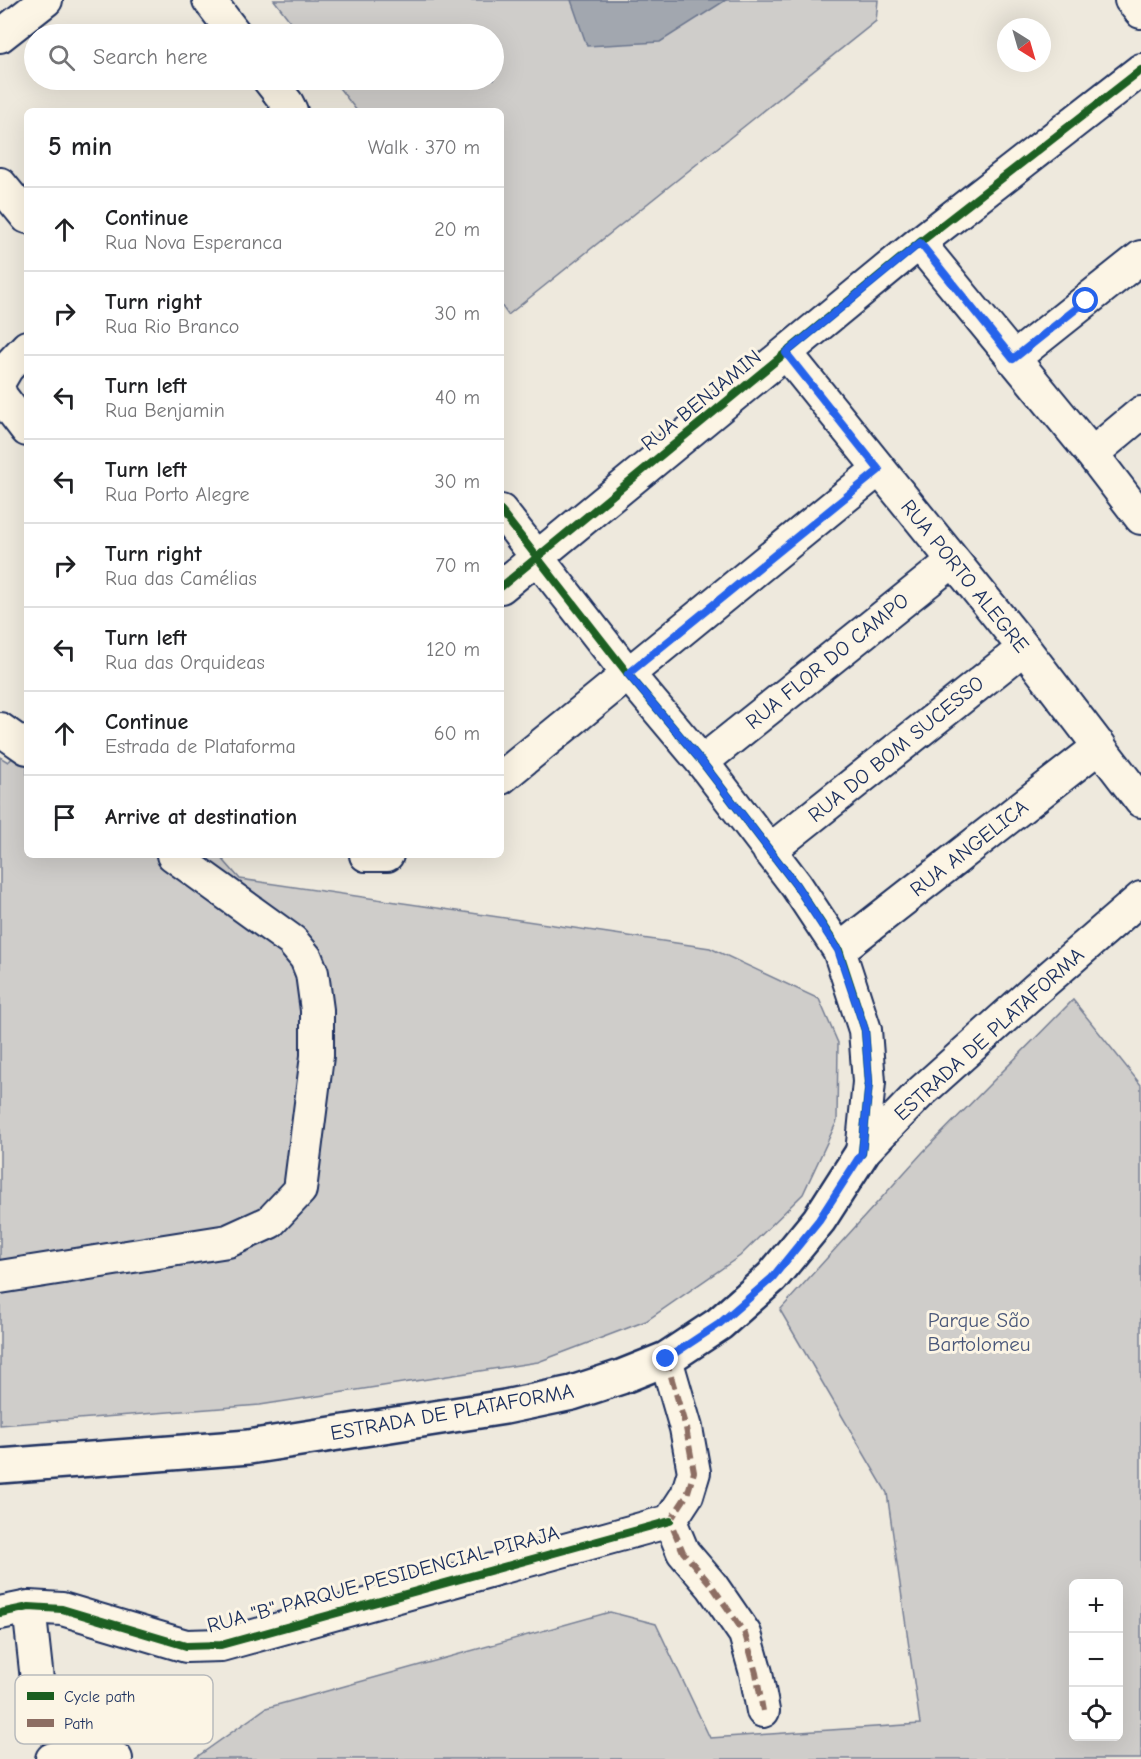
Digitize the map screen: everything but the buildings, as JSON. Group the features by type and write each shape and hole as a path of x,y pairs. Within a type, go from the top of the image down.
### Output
{"main road":[{"name":"ESTRADA DE PLATAFORMA","path":"0,1466 249,1447 505,1407 572,1393 666,1359 719,1324 772,1278 819,1220 862,1153"}],"street":[{"path":"0,36 46,0"},
{"path":"209,0 227,24"},
{"path":"1131,0 1141,12"},
{"name":"RUA BENJAMIN","path":"504,585 920,243 1141,70"},
{"path":"276,90 289,108"},
{"path":"0,184 24,213"},
{"path":"920,243 1092,454 1141,518"},
{"path":"1013,359 1141,257"},
{"path":"24,350 7,368 0,389 24,425"},
{"name":"RUA PORTO ALEGRE","path":"786,353 1024,648 1141,801"},
{"path":"1092,454 1141,413"},
{"path":"504,776 879,470"},
{"path":"504,515 628,674 702,762 796,885 838,950 865,1030 869,1082 862,1153"},
{"name":"RUA FLOR DO CAMPO","path":"702,762 953,561"},
{"name":"RUA DO BOM SUCESSO","path":"769,851 1024,648"},
{"path":"0,729 24,746"},
{"name":"RUA ANGELICA","path":"838,950 1100,746"},
{"path":"0,1277 228,1241 270,1222 300,1190 317,1056 317,1010 312,973 306,958 292,941 177,858"},
{"name":"ESTRADA DE PLATAFORMA","path":"862,1153 920,1093 1141,898"},
{"path":"666,1359 686,1428 694,1472 687,1495 670,1521 683,1551 712,1586 745,1634 756,1673 763,1711"},
{"name":"RUA \"B\" PARQUE PESIDENCIAL PIRAJA","path":"15,1610 62,1609 186,1646 221,1645 670,1521"},
{"path":"15,1610 33,1675"},
{"path":"86,1744 103,1754"},
{"path":"52,1759 103,1754"}],"green space":[{"path":"274,0 878,0 876,21 508,315 504,309 504,108 355,108 341,90 504,90 504,24 292,24"},
{"path":"24,748 24,858 222,858 240,879 710,948 819,999 838,1043 837,1121 803,1194 740,1256 646,1321 538,1362 260,1405 0,1425 0,757 8,762"},
{"name":"Parque São Bartolomeu","path":"1073,1000 1141,1085 1141,1759 194,1759 266,1708 610,1612 656,1624 710,1738 920,1724 887,1493 780,1310 923,1152"}],"shaded area":[{"path":"571,0 726,0 660,42 587,46"}],"marked path":[{"path":"666,1359 686,1428 694,1472 687,1495 670,1521 683,1552 712,1586 745,1634 756,1673 763,1711"}],"cycle path":[{"path":"504,585 919,243 1141,70"},
{"path":"504,515 628,674 702,762 796,885 839,950 865,1030 869,1082 862,1153"},
{"path":"0,1613 29,1607 62,1609 186,1646 221,1645 670,1521"}],"route":[{"path":"666,1359 719,1324 772,1278 819,1220 862,1153 869,1082 865,1030 838,950 796,885 702,762 628,674 879,470 786,353 920,243 1013,359 1086,301"}]}
